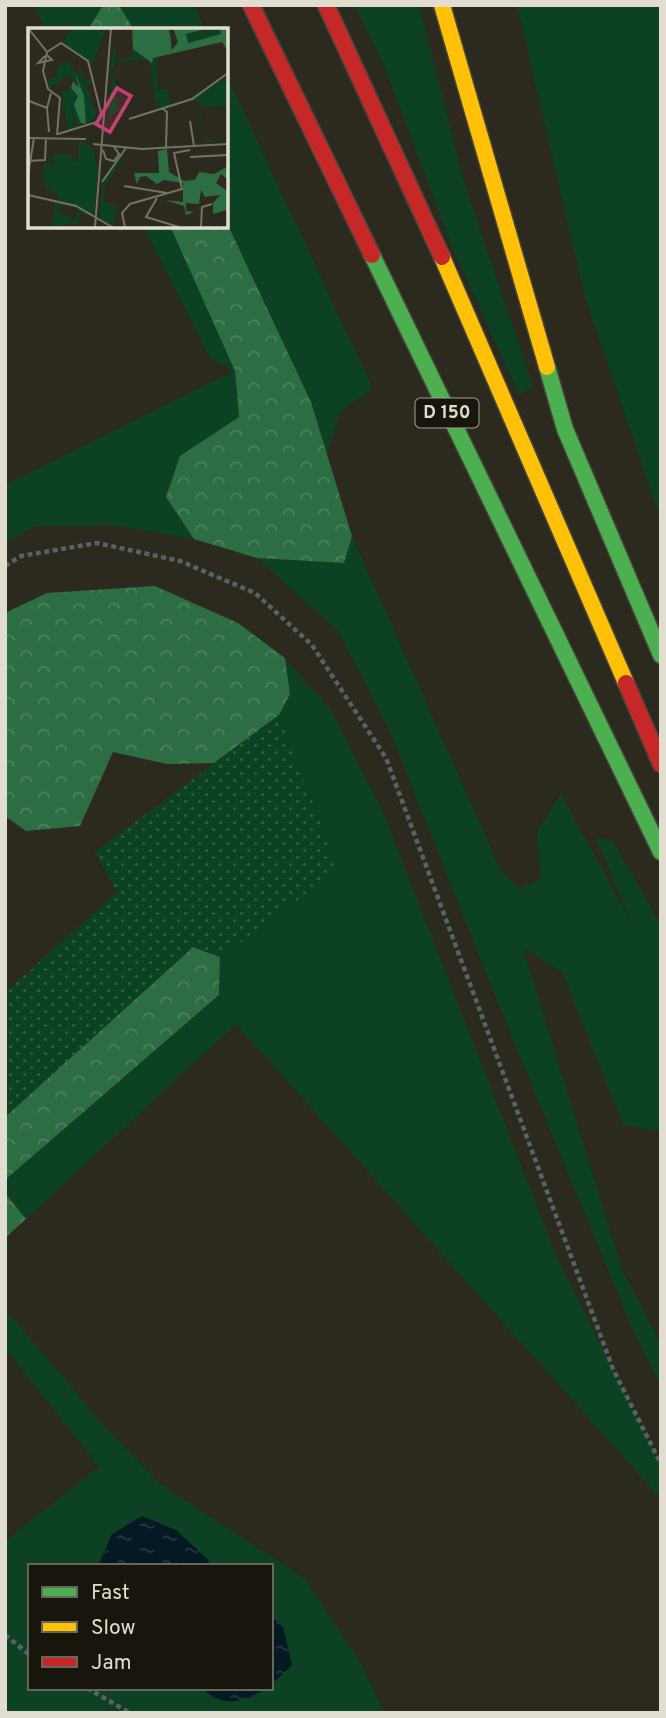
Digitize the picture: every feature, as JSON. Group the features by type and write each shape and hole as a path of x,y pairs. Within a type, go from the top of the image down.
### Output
{"highway":[{"name":"D 150","path":"251,5 661,852"},
{"path":"326,5 415,195 661,764"},
{"path":"442,5 565,429 661,655"}],"path":[{"path":"5,566 21,556 97,544 180,561 255,593 312,645 386,758 613,1369 661,1464"},
{"path":"5,1634 28,1653"},
{"path":"90,1690 130,1713"}],"green space":[{"path":"33,5 103,5 89,28 44,28"},
{"path":"103,5 119,5 133,28 89,28"},
{"path":"119,5 194,5 204,28 133,28"},
{"path":"355,5 419,5 465,185 533,386 519,395 453,249 386,70"},
{"path":"517,5 661,5 661,520 585,297"},
{"path":"228,78 373,389 340,411 327,455 311,402 228,225"},
{"path":"228,225 311,402 352,536 344,563 257,558 194,539 166,497 180,456 239,417 235,371 171,228 228,228"},
{"path":"144,228 171,228 235,371 239,417 180,457 166,497 194,539 110,525 34,526 5,544 5,485 234,371 210,358"},
{"path":"352,536 501,871 520,889 541,879 537,831 561,794 632,924 596,838 612,840 661,925 661,1131 623,1125 562,972 523,948 622,1270 661,1344 661,1387 634,1333 389,729 338,631 257,558 344,563"},
{"path":"155,586 238,623 285,658 290,694 279,715 214,763 167,764 113,752 80,826 26,831 5,816 5,613 47,593"},
{"path":"285,658 331,710 383,812 558,1260 661,1464 661,1499 236,1024 26,1219 5,1193 5,1180 219,996 220,957 339,870 279,715 290,694"},
{"path":"279,715 339,870 220,957 193,947 5,1117 5,993 117,892 95,852"},
{"path":"193,947 220,957 219,995 5,1180 5,1117"},
{"path":"5,1193 26,1219 5,1238"},
{"path":"5,1309 109,1431 159,1483 305,1579 361,1664 385,1713 5,1713 5,1541 99,1467 5,1348"}],"water":[{"path":"142,1516 176,1530 213,1564 99,1564 112,1534"},
{"path":"273,1618 283,1627 292,1665 273,1683"},
{"path":"204,1690 264,1690 234,1701 210,1695"}],"traffic: fast":[{"path":"372,255 661,852"},
{"path":"547,367 565,429 661,655"}],"traffic: slow":[{"path":"442,5 547,367"},
{"path":"442,257 626,683"}],"traffic: jam":[{"path":"251,5 372,255"},
{"path":"326,5 442,257"},
{"path":"626,683 661,764"}]}
